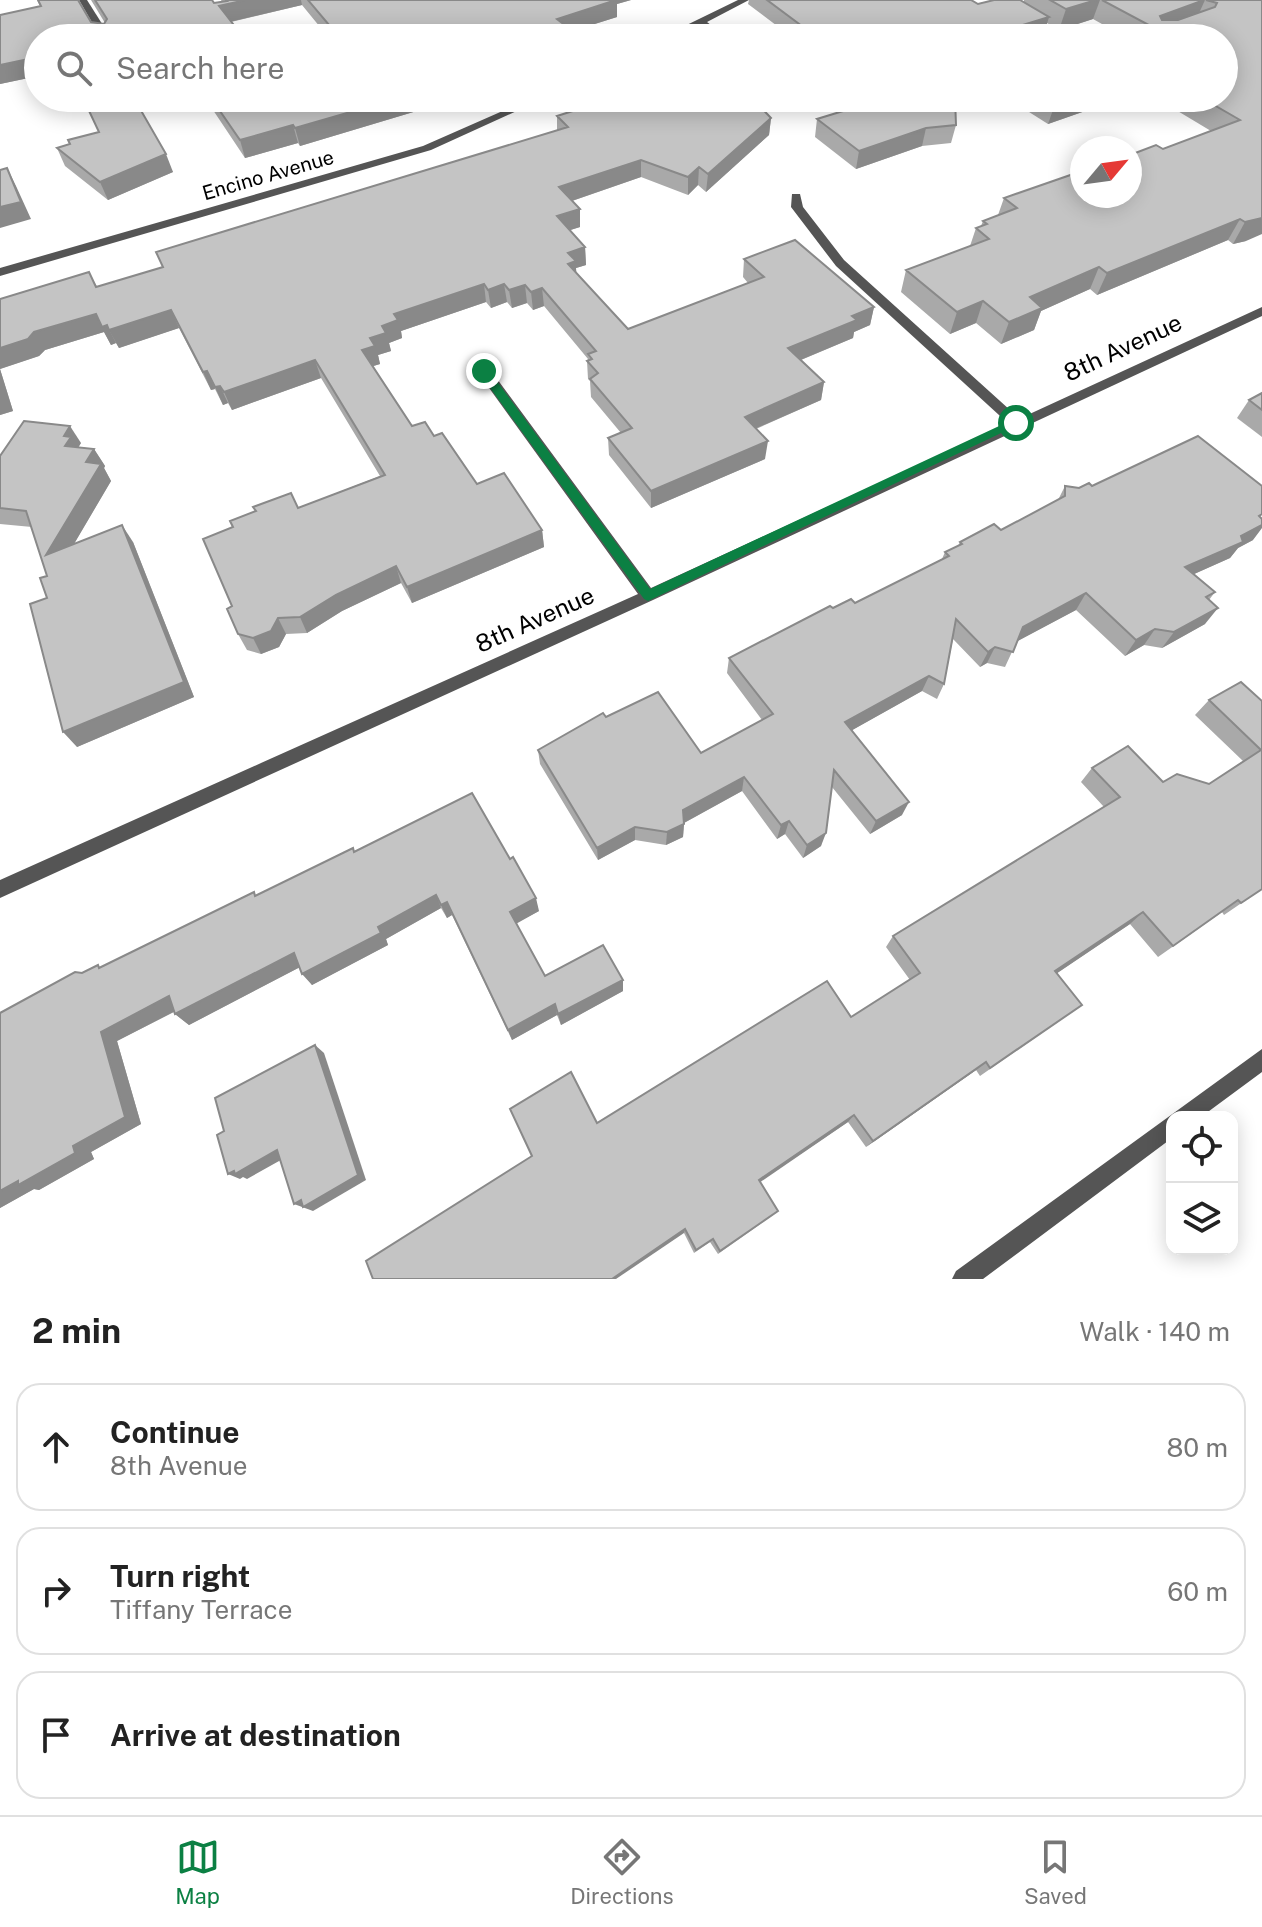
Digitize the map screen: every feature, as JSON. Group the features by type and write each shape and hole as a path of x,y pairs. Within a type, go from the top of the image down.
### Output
{"street":[{"path":"83,0 98,24"},
{"path":"694,24 745,0"},
{"path":"998,0 1038,24"},
{"path":"700,21 704,24"},
{"name":"Encino Avenue","path":"0,272 427,148 508,112"},
{"path":"796,196 797,207 840,263 1016,423"},
{"name":"8th Avenue","path":"0,889 648,596 1262,311"},
{"path":"484,371 648,596"},
{"path":"1191,1111 1262,1059"},
{"path":"964,1279 1166,1129"}],"building":[{"path":"38,0 78,0 91,22 104,24 24,24 24,60 0,65 0,15 41,6"},
{"path":"95,0 212,0 214,3 246,0 219,6 233,24 104,24 107,19"},
{"path":"308,0 616,0 557,19 563,24 328,24"},
{"path":"767,0 971,0 978,4 994,0 1020,0 1049,17 1026,24 799,24"},
{"path":"1050,0 1096,0 1066,9"},
{"path":"1102,0 1204,0 1160,16 1162,20 1178,20 1215,7 1217,3 1206,0 1262,0 1262,218 1245,222 1240,219 1107,273 1099,267 1030,297 1042,308 1009,322 983,301 957,312 906,270 989,239 976,228 987,224 983,221 1017,208 1004,198 1070,175 1070,208 1142,208 1142,150 1156,145 1163,149 1240,120 1226,112 1238,112 1238,24 1147,24"},
{"path":"90,112 142,112 166,154 100,182 57,148 70,144 68,140 99,132"},
{"path":"221,112 350,112 295,128 293,125 240,140"},
{"path":"570,112 765,112 771,118 708,174 699,167 688,177 641,160 559,187 580,209 557,216 585,247 568,253 576,261 568,264 628,329 764,277 744,259 795,240 874,307 852,316 857,320 788,348 824,382 745,417 768,441 651,491 608,438 632,428 590,379 598,373 587,361 592,359 588,354 596,351 542,288 531,292 525,285 509,290 504,284 488,290 484,284 394,314 398,320 382,326 386,333 370,338 375,346 362,350 412,426 425,422 434,436 442,433 477,484 504,473 542,530 407,587 396,566 336,595 300,617 278,618 271,631 253,638 238,634 227,609 232,606 203,539 233,527 230,521 256,511 253,507 291,493 298,508 385,475 315,360 224,392 220,386 215,387 207,371 203,372 171,310 109,330 107,325 102,327 96,314 34,332 28,339 0,348 0,299 89,272 96,287 163,267 156,252 568,127 557,116"},
{"path":"840,112 956,112 956,125 926,128 859,151 817,119"},
{"path":"7,168 21,202 0,207 0,170"},
{"path":"1262,393 1262,410 1249,400"},
{"path":"24,421 70,426 64,436 71,437 65,446 94,449 86,462 101,464 46,555 122,525 184,682 63,732 30,604 47,598 40,578 47,576 26,511 0,508 0,456"},
{"path":"1198,436 1262,486 1262,514 1259,516 1262,525 1241,536 1243,542 1185,567 1215,592 1206,597 1218,608 1174,632 1155,629 1136,640 1086,593 1023,627 1013,652 995,647 988,652 956,619 944,684 929,676 845,722 909,802 876,821 834,770 826,833 807,845 789,821 781,825 744,777 683,810 684,824 667,832 635,827 597,848 538,750 603,713 606,717 658,692 701,753 773,714 729,658 830,606 833,608 851,599 855,603 949,556 945,552 994,524 1001,530 1065,496 1065,486 1079,488 1089,483 1092,486"},
{"path":"1241,682 1262,701 1262,889 1241,903 1238,900 1173,946 1143,912 1055,971 1082,1005 990,1068 986,1062 873,1141 854,1115 759,1180 778,1211 720,1251 713,1239 696,1250 685,1229 612,1279 373,1279 366,1261 532,1156 510,1109 571,1072 597,1123 827,981 851,1017 920,973 893,936 1120,797 1092,768 1128,746 1163,782 1177,774 1209,784 1261,750 1209,700"},
{"path":"472,793 536,898 510,912 545,976 603,945 623,980 558,1014 555,1004 508,1030 447,902 441,905 436,895 378,927 381,933 302,974 294,953 175,1014 169,996 101,1032 125,1117 73,1146 75,1153 18,1185 18,1181 0,1191 0,1013 75,972 82,973 98,965 99,968 254,892 255,896 353,848 354,852"},
{"path":"315,1045 358,1175 303,1207 301,1200 294,1204 277,1150 235,1174 234,1171 228,1174 217,1135 224,1131 215,1098"}],"route":[{"path":"484,371 648,596 1016,423"}]}
